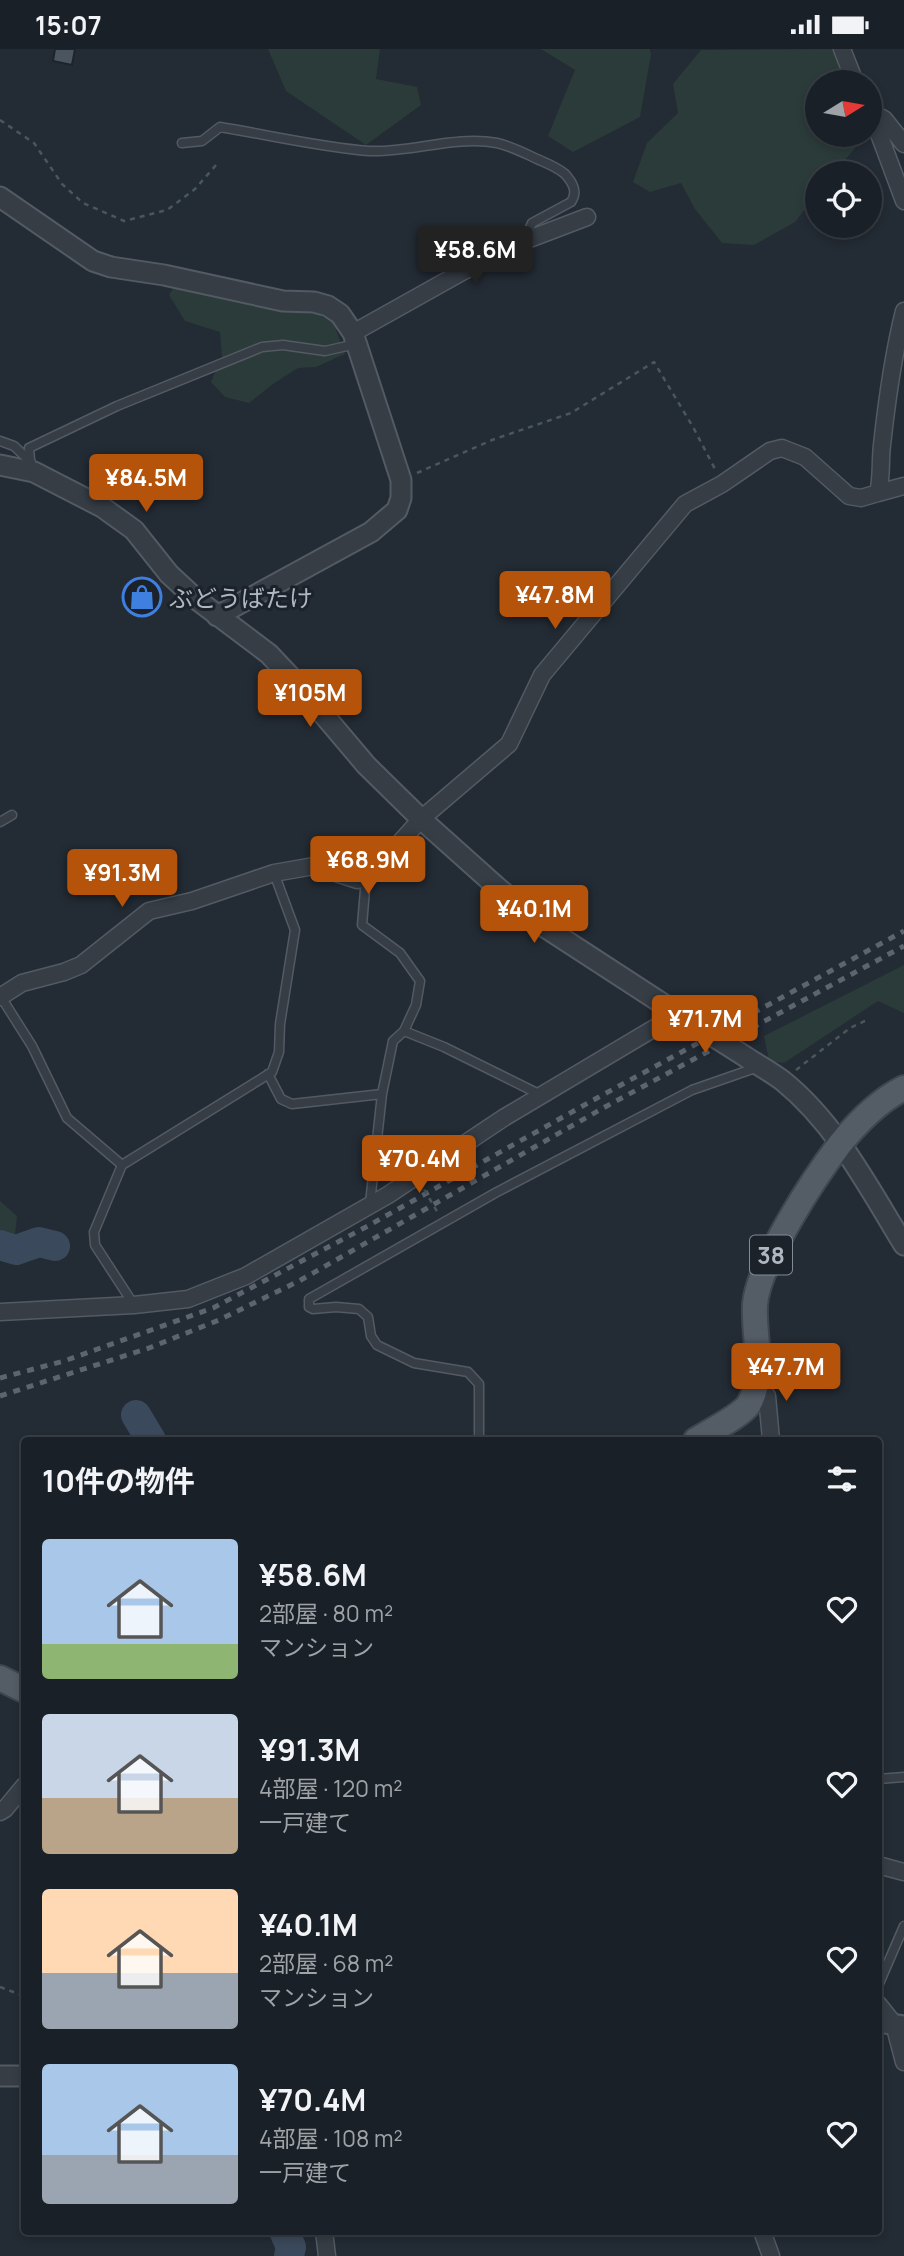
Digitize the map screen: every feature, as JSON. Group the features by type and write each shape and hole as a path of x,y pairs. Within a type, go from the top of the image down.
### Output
{"main road":[{"name":"38","path":"757,1384 755,1303 761,1277 772,1253 840,1144 885,1100 904,1088"},
{"path":"701,1437 748,1406 757,1384"},
{"path":"0,1678 21,1688"}],"street":[{"path":"842,49 850,70"},
{"path":"882,117 904,144"},
{"path":"882,143 904,201"},
{"path":"0,197 93,261 283,302 314,302 328,306 340,314 355,338 401,480 401,498 397,510 371,532 218,616"},
{"path":"355,338 463,272 524,241 587,217"},
{"path":"878,493 882,479 881,454 892,356 904,311"},
{"path":"0,997 22,983 81,965 149,911 192,901 274,873 314,866 357,880 366,878 421,819 509,744 542,675 685,504 722,484 770,451 782,448 805,457 849,496 861,498 904,485"},
{"path":"0,465 32,466 102,507 134,530 169,573 218,616 269,654 366,765 421,819 540,924 782,1081 817,1114 840,1144 904,1245"},
{"path":"0,1312 134,1305 188,1299 246,1276 388,1195 541,1095 682,1016"},
{"path":"757,1384 767,1397 771,1437"},
{"path":"0,1812 21,1790"},
{"path":"882,1866 904,1872"},
{"path":"892,2024 904,2062"},
{"path":"324,2235 327,2256"},
{"path":"763,2235 771,2256"}],"lane":[{"path":"182,143 202,141 220,127 367,151 397,151 457,142 495,143 561,171 571,181 575,190 571,202 532,223 524,241"},
{"path":"32,466 29,448 117,406 262,347 284,345 325,351 355,338"},
{"path":"0,442 14,446 32,466"},
{"path":"0,822 12,815"},
{"path":"134,1305 95,1245 94,1232 122,1165 272,1072 279,1052 280,1024 295,930 274,873"},
{"path":"366,878 362,925 400,953 420,981 416,1005 404,1031 393,1041 382,1094 370,1203"},
{"path":"0,997 32,1046 67,1118 122,1165"},
{"path":"404,1031 444,1047 541,1095"},
{"path":"479,1437 479,1384 468,1372 414,1363 377,1345 371,1336 368,1317 359,1309 313,1309 309,1307 309,1299 497,1192 692,1090 754,1062"},
{"path":"268,1074 281,1099 292,1104 382,1094"},
{"path":"882,1779 904,1777"},
{"path":"882,1977 904,1926"}],"path":[{"path":"0,120 34,143 62,184 83,203 124,221 167,210 195,190 216,165"},
{"path":"401,480 492,440 571,413 654,362 693,426 722,484"},
{"path":"782,1081 835,1038 867,1020"},
{"path":"419,1181 438,1213"},
{"path":"0,1987 21,1995"}],"shaded area":[{"path":"268,49 380,49 376,79 417,87 421,105 366,145 286,91"},
{"path":"541,49 650,49 640,117 573,152 548,136 575,70"},
{"path":"838,49 845,70 805,70 805,147 856,147 844,161 805,161 805,209 795,222 754,245 722,243 695,209 681,183 650,192 633,182 647,143 678,113 673,84 701,50"},
{"path":"175,286 280,311 311,311 333,322 345,354 316,367 298,368 249,403 225,397 211,382 222,357 220,332 185,321 169,295"},
{"path":"904,965 904,1013 878,1001 784,1063 769,1061 764,1036"},
{"path":"0,1201 17,1216 15,1234 10,1241 0,1243"}],"building":[{"path":"55,49 75,49 72,65 53,61"}],"waterway":[{"path":"0,1245 16,1250 39,1242 55,1246"},
{"path":"136,1415 149,1437"},
{"path":"286,2235 291,2247 289,2256"}],"railway":[{"path":"0,1378 64,1361 213,1308 366,1227 904,931"},
{"path":"0,1396 149,1348 219,1320 299,1281 605,1107 904,946"}],"place":[{"name":"ぶどうばたけ","path":"142,597"}]}
